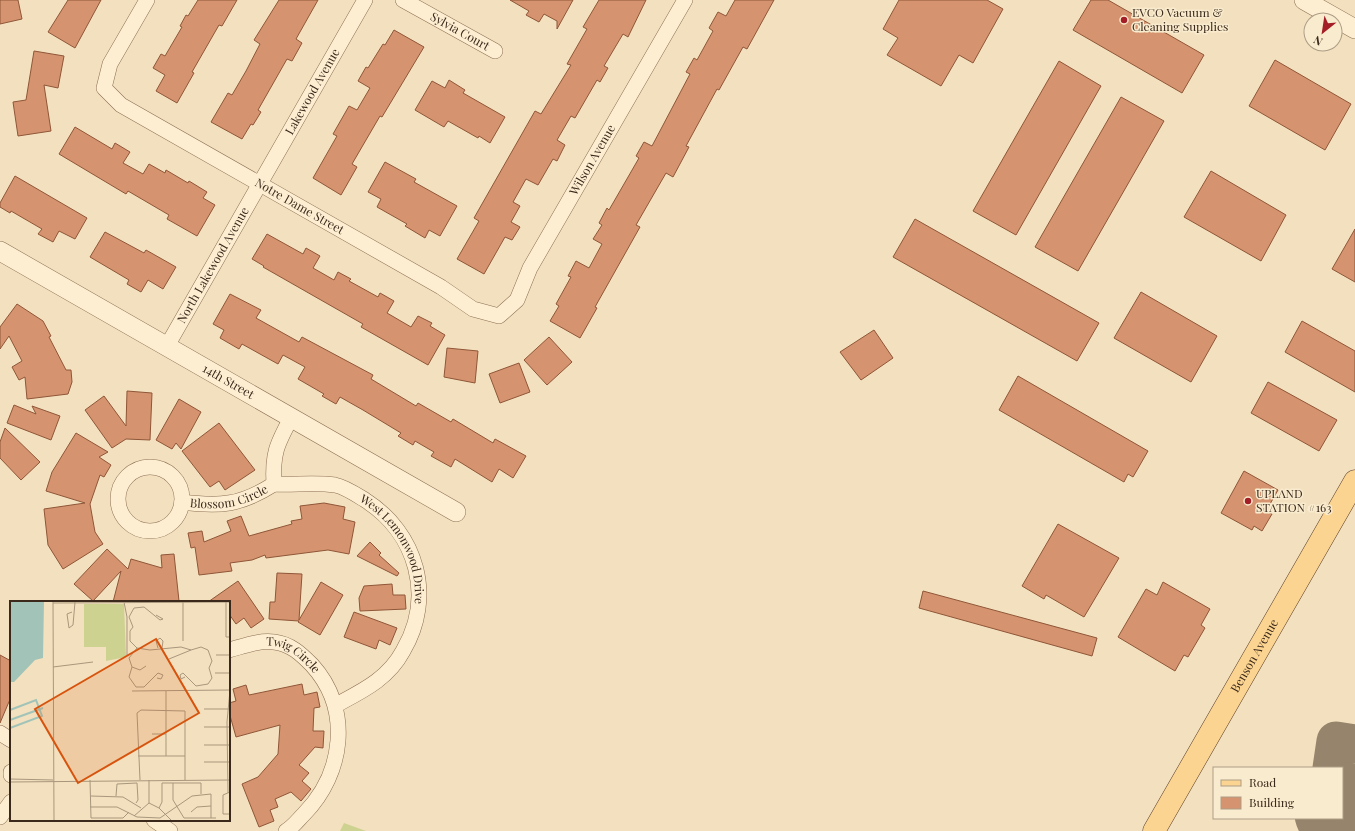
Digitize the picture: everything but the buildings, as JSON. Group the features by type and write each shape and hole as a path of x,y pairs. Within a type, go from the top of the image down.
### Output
{"main road":[{"name":"Benson Avenue","path":"1154,831 1355,480"}],"street":[{"name":"Notre Dame Street","path":"147,0 110,64 104,88 121,105 440,286 472,309 498,316"},
{"name":"Lakewood Avenue","path":"260,184 365,0"},
{"name":"Sylvia Court","path":"404,0 495,51"},
{"name":"Wilson Avenue","path":"498,316 517,300 530,268 684,0"},
{"path":"1304,0 1355,29"},
{"name":"North Lakewood Avenue","path":"167,346 260,184"},
{"name":"14th Street","path":"0,251 456,512"},
{"path":"274,484 273,465 276,447 291,418"},
{"name":"Blossom Circle","path":"153,467 165,471 175,479 181,490 182,502 178,514 170,524 159,530 146,531 134,527 124,519 118,508 118,495 121,483 130,473 141,468 153,467"},
{"name":"Blossom Circle","path":"182,502 204,505 229,504 254,497 274,484"},
{"name":"West Lemonwood Drive","path":"274,484 336,486 359,496 381,510 397,527 409,547 418,572 419,594 417,611 411,638 403,652 391,668 374,684 336,705"},
{"name":"Twig Circle","path":"230,650 262,641 286,645 297,651 316,670 336,705"},
{"path":"286,831 314,804 328,783 336,759 338,736 336,705"},
{"path":"0,734 10,739"},
{"path":"0,817 10,803"},
{"path":"155,821 170,831"}],"green space":[{"path":"344,823 366,831 340,831"}],"taxiway":[{"path":"1332,767 1336,741 1355,744"},
{"path":"1322,831 1324,819"}],"runway":[{"path":"1343,810 1355,812"}],"place":[{"name":"EVCO Vacuum & Cleaning Supplies","path":"1124,20"},
{"name":"UPLAND STATION #163","path":"1248,501"}]}
